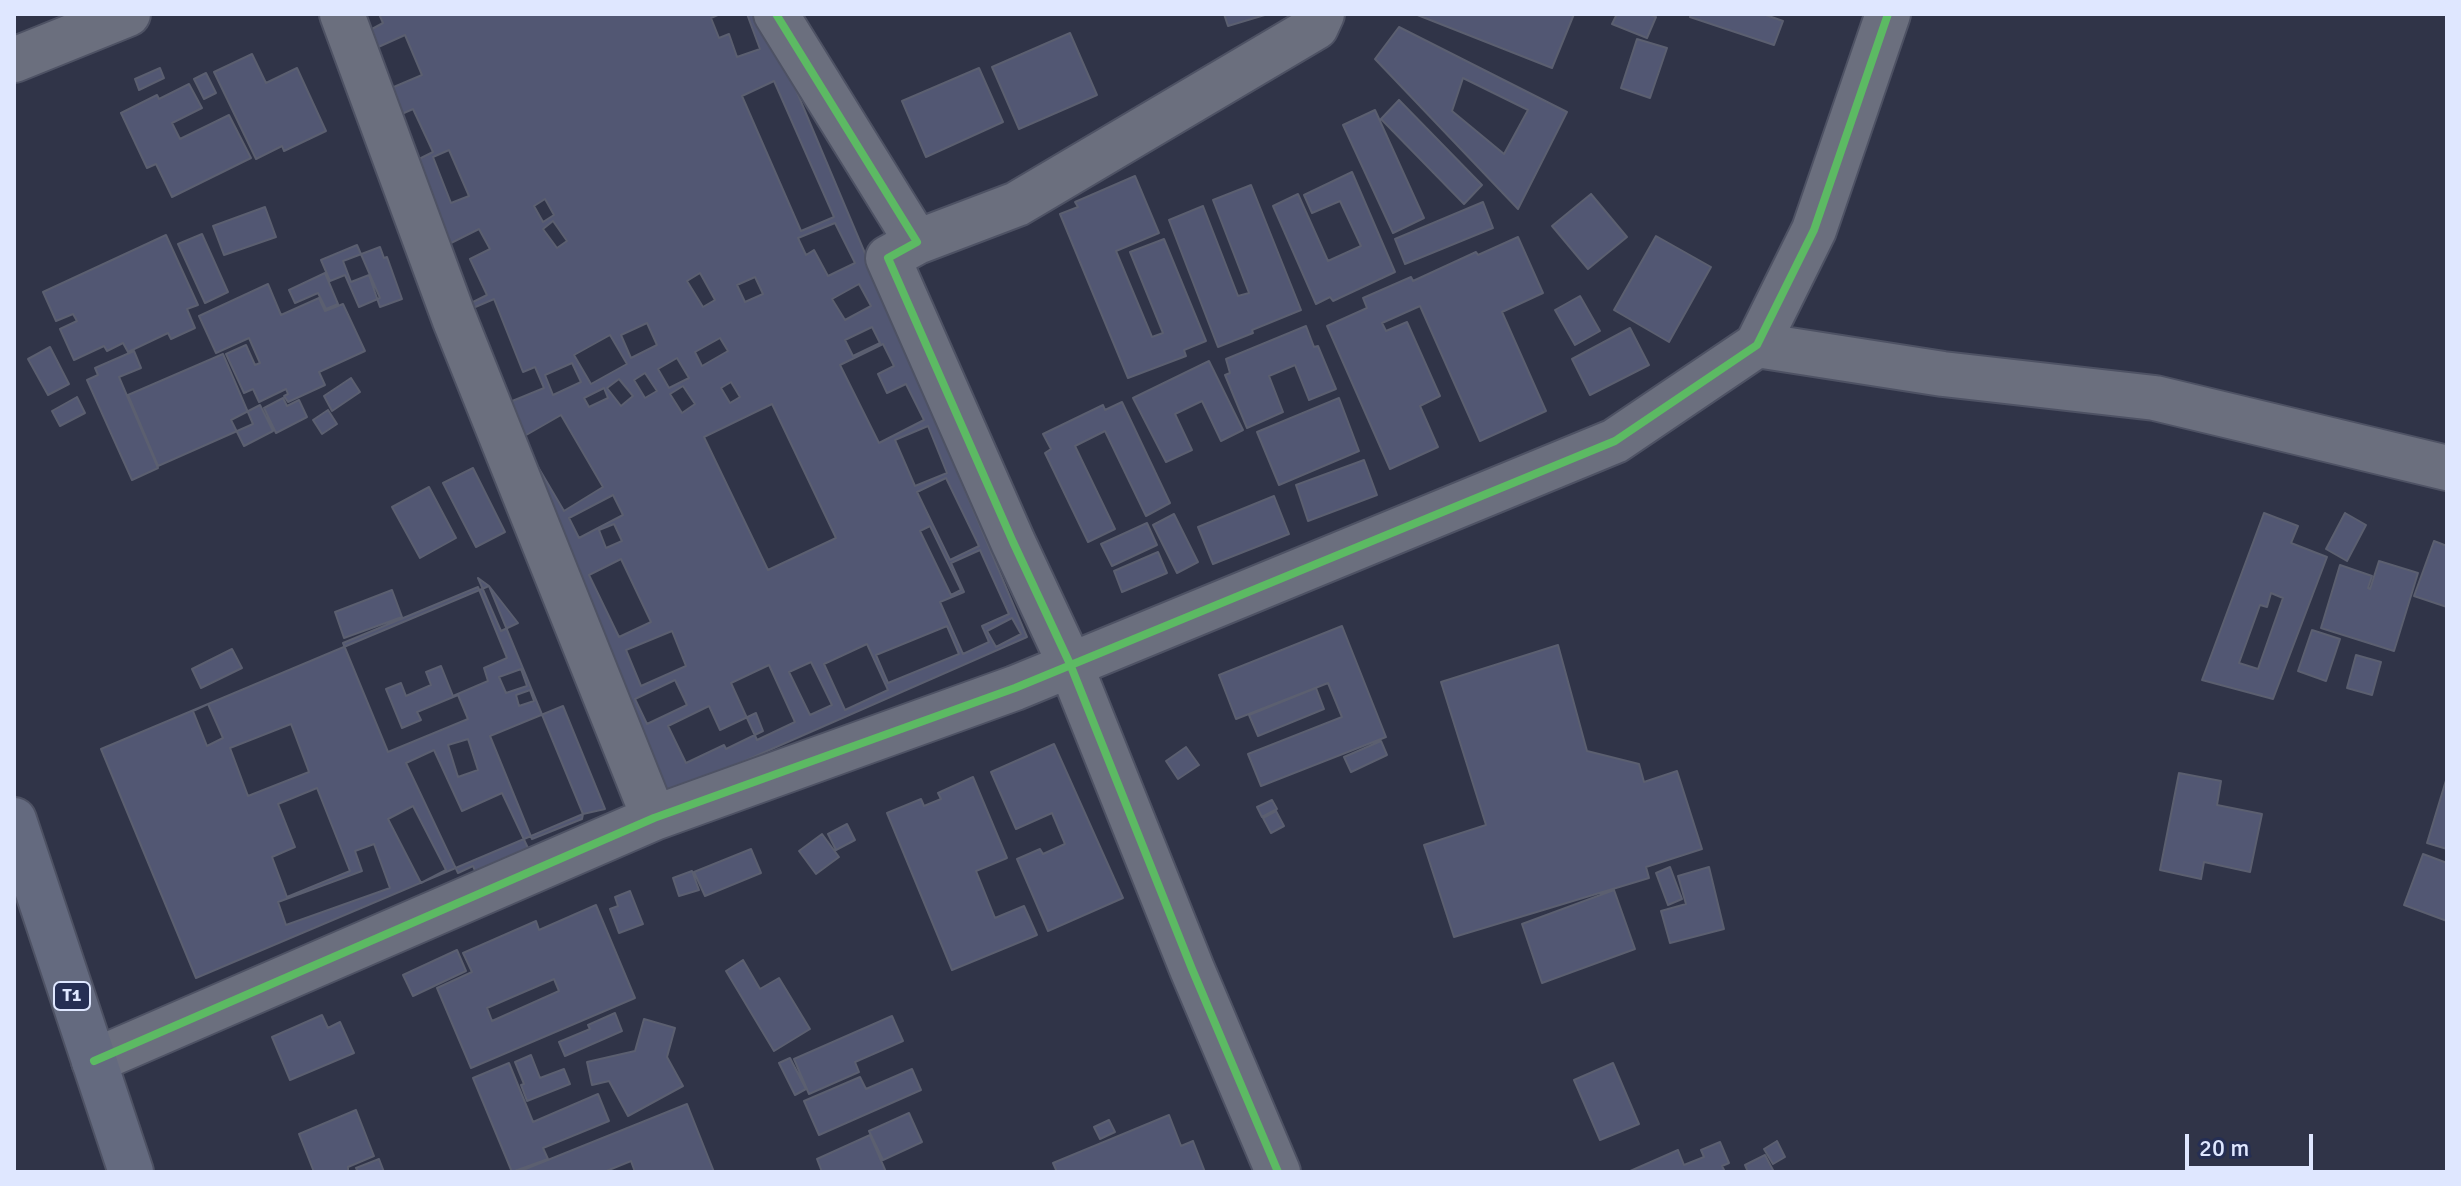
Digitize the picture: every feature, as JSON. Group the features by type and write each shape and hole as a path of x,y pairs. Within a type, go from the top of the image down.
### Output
{"highway":[{"name":"T1","path":"14,820 131,1172"}],"street":[{"path":"14,60 128,14"},
{"path":"342,14 454,318 654,818"},
{"path":"776,14 917,242"},
{"path":"1278,1172 1192,969 1070,664 888,258 917,242 1017,204 1316,27 1322,14"},
{"path":"94,1061 654,818 1015,688 1615,441 1757,345 1814,230 1888,14"},
{"path":"1757,345 1943,374 2155,398 2447,468"}],"building":[{"path":"345,14 764,14 1027,637 651,802"},
{"path":"356,14 379,14 383,23 359,36"},
{"path":"720,14 747,14 760,49 737,57 729,34 719,38 711,18"},
{"path":"1224,14 1268,14 1228,26"},
{"path":"1415,14 1574,14 1552,68"},
{"path":"1617,14 1656,17 1647,38 1612,24"},
{"path":"1691,14 1763,14 1783,21 1774,45 1690,17"},
{"path":"1399,27 1567,112 1518,209 1375,59","holes":["1463,78 1528,110 1504,154 1452,111"]},
{"path":"1070,33 1097,95 1019,129 992,67"},
{"path":"405,35 422,75 382,92 365,53"},
{"path":"1637,39 1667,48 1650,98 1621,88"},
{"path":"252,54 266,83 297,68 326,131 284,151 282,146 256,159 214,72"},
{"path":"160,68 164,78 139,90 135,79"},
{"path":"979,68 1003,122 926,157 902,101"},
{"path":"206,73 216,93 204,99 194,79"},
{"path":"774,81 834,217 801,231 742,96"},
{"path":"189,84 202,108 172,123 180,139 229,115 251,158 172,197 156,164 147,168 121,113 157,95 159,99"},
{"path":"1399,100 1482,185 1464,204 1381,119"},
{"path":"413,109 433,152 409,164 388,120"},
{"path":"1375,110 1424,218 1393,233 1343,125"},
{"path":"449,150 469,196 451,203 433,157"},
{"path":"1352,172 1395,272 1333,301 1330,297 1316,304 1273,206 1298,194 1328,261 1361,246 1340,201 1312,213 1304,195"},
{"path":"1135,176 1159,233 1116,251 1152,337 1163,333 1130,252 1164,239 1206,341 1184,350 1186,356 1128,378 1060,214 1078,207 1075,202"},
{"path":"1251,185 1301,310 1218,347 1169,220 1203,206 1238,296 1249,293 1213,200"},
{"path":"1591,194 1627,237 1588,269 1552,226"},
{"path":"545,199 554,215 543,222 534,206"},
{"path":"1483,202 1493,228 1405,264 1395,239"},
{"path":"265,207 276,237 224,255 213,226"},
{"path":"553,221 567,241 557,248 543,229"},
{"path":"835,223 855,263 828,276 814,250 806,255 798,238"},
{"path":"479,229 490,249 470,259 487,295 467,305 439,249"},
{"path":"202,234 228,292 205,303 178,244"},
{"path":"166,235 198,305 187,309 195,328 171,339 168,333 128,352 123,343 107,351 104,346 74,360 60,329 77,321 73,314 56,321 43,292"},
{"path":"1656,236 1711,267 1669,342 1614,310"},
{"path":"1518,237 1543,293 1502,312 1546,411 1480,441 1420,306 1382,323 1386,331 1407,322 1440,396 1420,406 1438,447 1390,469 1327,326 1367,308 1363,298 1411,277 1413,281"},
{"path":"357,245 380,298 359,307 345,275 330,281 321,260"},
{"path":"380,247 384,258 387,257 402,299 380,307 369,275 351,282 343,261"},
{"path":"325,273 338,304 326,309 318,293 295,303 289,290"},
{"path":"700,273 715,300 703,307 687,281"},
{"path":"755,277 763,294 745,302 737,285"},
{"path":"268,284 281,315 319,298 325,311 343,304 365,351 319,372 325,385 288,402 284,396 288,394 286,389 259,402 253,389 244,393 226,354 246,345 255,365 260,363 249,338 216,353 199,316"},
{"path":"859,284 871,306 845,320 832,299"},
{"path":"1580,296 1600,331 1575,345 1555,310"},
{"path":"494,299 523,372 535,367 544,388 505,404 466,311"},
{"path":"647,323 657,345 631,358 621,335"},
{"path":"1306,326 1336,389 1309,400 1295,365 1269,376 1283,412 1247,428 1225,375 1230,373 1226,359"},
{"path":"872,327 880,343 853,356 845,340"},
{"path":"1630,328 1649,365 1590,395 1572,359"},
{"path":"610,335 627,364 591,384 574,355"},
{"path":"720,338 728,351 702,366 695,352"},
{"path":"883,344 894,366 878,374 887,393 906,384 924,420 879,443 840,365"},
{"path":"50,347 69,384 48,395 28,359"},
{"path":"134,351 141,368 119,377 158,468 132,480 87,380 98,375 95,368"},
{"path":"223,354 253,424 158,466 128,395"},
{"path":"677,358 689,378 669,388 658,369"},
{"path":"1209,361 1243,430 1221,441 1202,401 1175,414 1192,450 1166,462 1133,398"},
{"path":"572,363 581,382 553,395 545,375"},
{"path":"645,373 657,391 645,398 634,380"},
{"path":"351,378 360,392 332,411 324,396"},
{"path":"619,379 633,396 621,406 607,388"},
{"path":"731,382 740,397 730,403 721,388"},
{"path":"683,386 695,404 682,413 670,394"},
{"path":"604,388 608,398 589,407 584,398"},
{"path":"77,397 85,413 60,426 52,411"},
{"path":"283,398 287,406 299,400 307,417 276,433 264,408"},
{"path":"1339,398 1359,451 1279,485 1257,432"},
{"path":"1122,402 1170,503 1146,516 1105,431 1075,446 1115,529 1088,542 1045,453 1051,449 1043,434 1103,405 1105,410"},
{"path":"772,404 836,538 768,570 704,437"},
{"path":"260,405 273,431 244,446 231,420"},
{"path":"328,410 337,424 322,434 313,420"},
{"path":"561,415 603,487 564,511 521,438"},
{"path":"928,426 947,473 915,486 895,440"},
{"path":"1364,460 1377,495 1308,521 1296,485"},
{"path":"473,468 505,532 476,547 443,483"},
{"path":"946,478 979,546 950,560 917,492"},
{"path":"429,487 456,538 420,558 392,507"},
{"path":"613,495 623,515 579,538 569,518"},
{"path":"1274,496 1289,534 1213,564 1198,527"},
{"path":"2264,513 2298,526 2291,543 2327,557 2273,699 2202,680","holes":["2271,593 2283,598 2258,669 2239,663 2260,605 2267,607"]},
{"path":"2345,513 2366,525 2347,561 2326,549"},
{"path":"1174,514 1198,562 1177,573 1153,525"},
{"path":"1147,523 1157,545 1112,566 1101,544"},
{"path":"614,524 622,541 606,548 599,530"},
{"path":"930,526 961,590 951,595 920,531"},
{"path":"2434,541 2447,546 2447,607 2414,596"},
{"path":"980,550 1009,614 982,626 989,642 963,654 940,602 964,592 951,563"},
{"path":"1158,552 1167,573 1122,592 1114,571"},
{"path":"621,559 651,622 619,637 589,575"},
{"path":"2379,561 2418,573 2394,651 2321,628 2340,565 2372,576 2370,589"},
{"path":"478,578 489,586 518,623 501,631"},
{"path":"489,586 583,814 196,978 101,749"},
{"path":"478,587 507,658 484,668 488,681 453,696 441,666 426,672 431,685 406,696 401,683 386,689 402,728 421,720 417,712 458,695 468,719 388,752 343,643"},
{"path":"392,590 402,617 344,638 335,612"},
{"path":"1012,618 1021,634 996,647 987,631"},
{"path":"947,626 959,654 888,683 876,655"},
{"path":"1342,626 1386,737 1261,786 1248,754 1342,717 1328,683 1236,719 1219,675"},
{"path":"2312,630 2340,639 2326,681 2298,671"},
{"path":"672,631 686,666 641,686 626,650"},
{"path":"867,644 888,690 845,710 824,664"},
{"path":"1558,645 1587,751 1639,764 1644,782 1677,771 1702,849 1646,867 1649,878 1454,937 1424,845 1486,825 1441,682"},
{"path":"232,649 242,668 201,688 192,669"},
{"path":"2356,655 2381,662 2372,695 2347,688"},
{"path":"811,662 832,705 810,715 789,672"},
{"path":"769,665 795,722 757,740 731,683"},
{"path":"521,669 527,686 506,693 499,677"},
{"path":"675,680 687,705 647,724 635,699"},
{"path":"1316,688 1324,709 1258,736 1249,715"},
{"path":"530,690 534,701 519,706 516,695"},
{"path":"208,704 223,738 207,746 193,711"},
{"path":"563,706 605,809 583,814 582,819 532,839 490,736"},
{"path":"709,706 720,730 756,713 763,731 726,749 724,745 686,763 668,726"},
{"path":"291,724 309,772 248,796 230,748"},
{"path":"468,739 478,770 458,777 448,745"},
{"path":"1381,741 1387,755 1351,772 1344,757"},
{"path":"1054,744 1123,898 1048,931 1017,859 1040,849 1043,854 1065,844 1052,813 1016,829 991,772"},
{"path":"1186,747 1199,765 1178,779 1166,761"},
{"path":"434,750 462,811 502,793 528,848 476,873 473,866 458,873 406,763"},
{"path":"2179,773 2221,781 2217,805 2262,814 2250,872 2204,862 2201,879 2160,870"},
{"path":"973,777 1007,858 976,871 995,918 1024,906 1037,935 952,970 887,813 921,799 924,806 941,799 938,793"},
{"path":"2447,777 2447,849 2427,843"},
{"path":"317,788 350,871 287,897 272,857 295,847 278,804"},
{"path":"1272,800 1277,809 1262,817 1257,807"},
{"path":"413,806 446,870 421,883 388,819"},
{"path":"1276,811 1284,826 1271,833 1263,818"},
{"path":"847,824 855,840 836,850 828,834"},
{"path":"822,834 839,857 816,874 799,851"},
{"path":"374,844 390,888 286,925 278,902 362,871 355,851"},
{"path":"751,849 761,873 705,896 694,872"},
{"path":"2423,854 2447,863 2447,921 2404,905"},
{"path":"1670,867 1682,899 1668,905 1656,873"},
{"path":"1709,867 1724,929 1670,943 1661,911 1686,904 1678,876"},
{"path":"692,871 699,890 679,896 673,878"},
{"path":"1614,890 1635,949 1542,983 1522,924"},
{"path":"630,891 643,924 619,933 610,909 618,906 615,897"},
{"path":"596,905 635,998 471,1068 437,988 472,972 463,953 536,921 539,930","holes":["554,979 559,991 492,1021 487,1008"]},
{"path":"457,950 466,971 413,996 403,975"},
{"path":"743,960 760,989 779,978 810,1029 774,1051 726,971"},
{"path":"615,1013 622,1031 565,1056 559,1042 590,1029 588,1025"},
{"path":"322,1015 328,1028 340,1022 354,1053 290,1080 272,1037"},
{"path":"892,1016 903,1041 855,1062 859,1072 809,1094 794,1059"},
{"path":"644,1019 675,1028 667,1057 683,1086 628,1116 609,1081 592,1085 587,1062 635,1051"},
{"path":"531,1055 540,1078 564,1069 570,1084 527,1101 515,1062"},
{"path":"790,1058 806,1089 795,1095 779,1063"},
{"path":"509,1063 533,1122 598,1094 609,1121 543,1148 548,1159 512,1172 473,1078"},
{"path":"1613,1063 1639,1124 1600,1140 1574,1080"},
{"path":"912,1069 921,1090 819,1135 804,1101 860,1077 866,1089"},
{"path":"687,1104 714,1172 635,1172 631,1161 604,1172 518,1172"},
{"path":"356,1110 374,1156 348,1167 348,1172 314,1172 299,1134"},
{"path":"909,1113 922,1142 883,1160 869,1131"},
{"path":"1169,1115 1181,1146 1193,1141 1205,1172 1057,1172 1053,1163"},
{"path":"1109,1120 1115,1132 1100,1139 1094,1127"},
{"path":"870,1135 886,1172 822,1172 817,1159"},
{"path":"1777,1141 1785,1157 1773,1164 1764,1149"},
{"path":"1720,1142 1729,1163 1722,1166 1725,1172 1628,1172 1678,1150 1684,1165 1704,1157 1701,1150"},
{"path":"1765,1155 1774,1172 1748,1172 1745,1165"},
{"path":"379,1159 384,1172 358,1172 356,1168"}],"cycle path":[{"path":"776,14 917,242 888,258 1070,664 1192,969 1278,1172"},
{"path":"94,1061 654,818 1015,688 1615,441 1757,345 1814,230 1888,14"}]}
